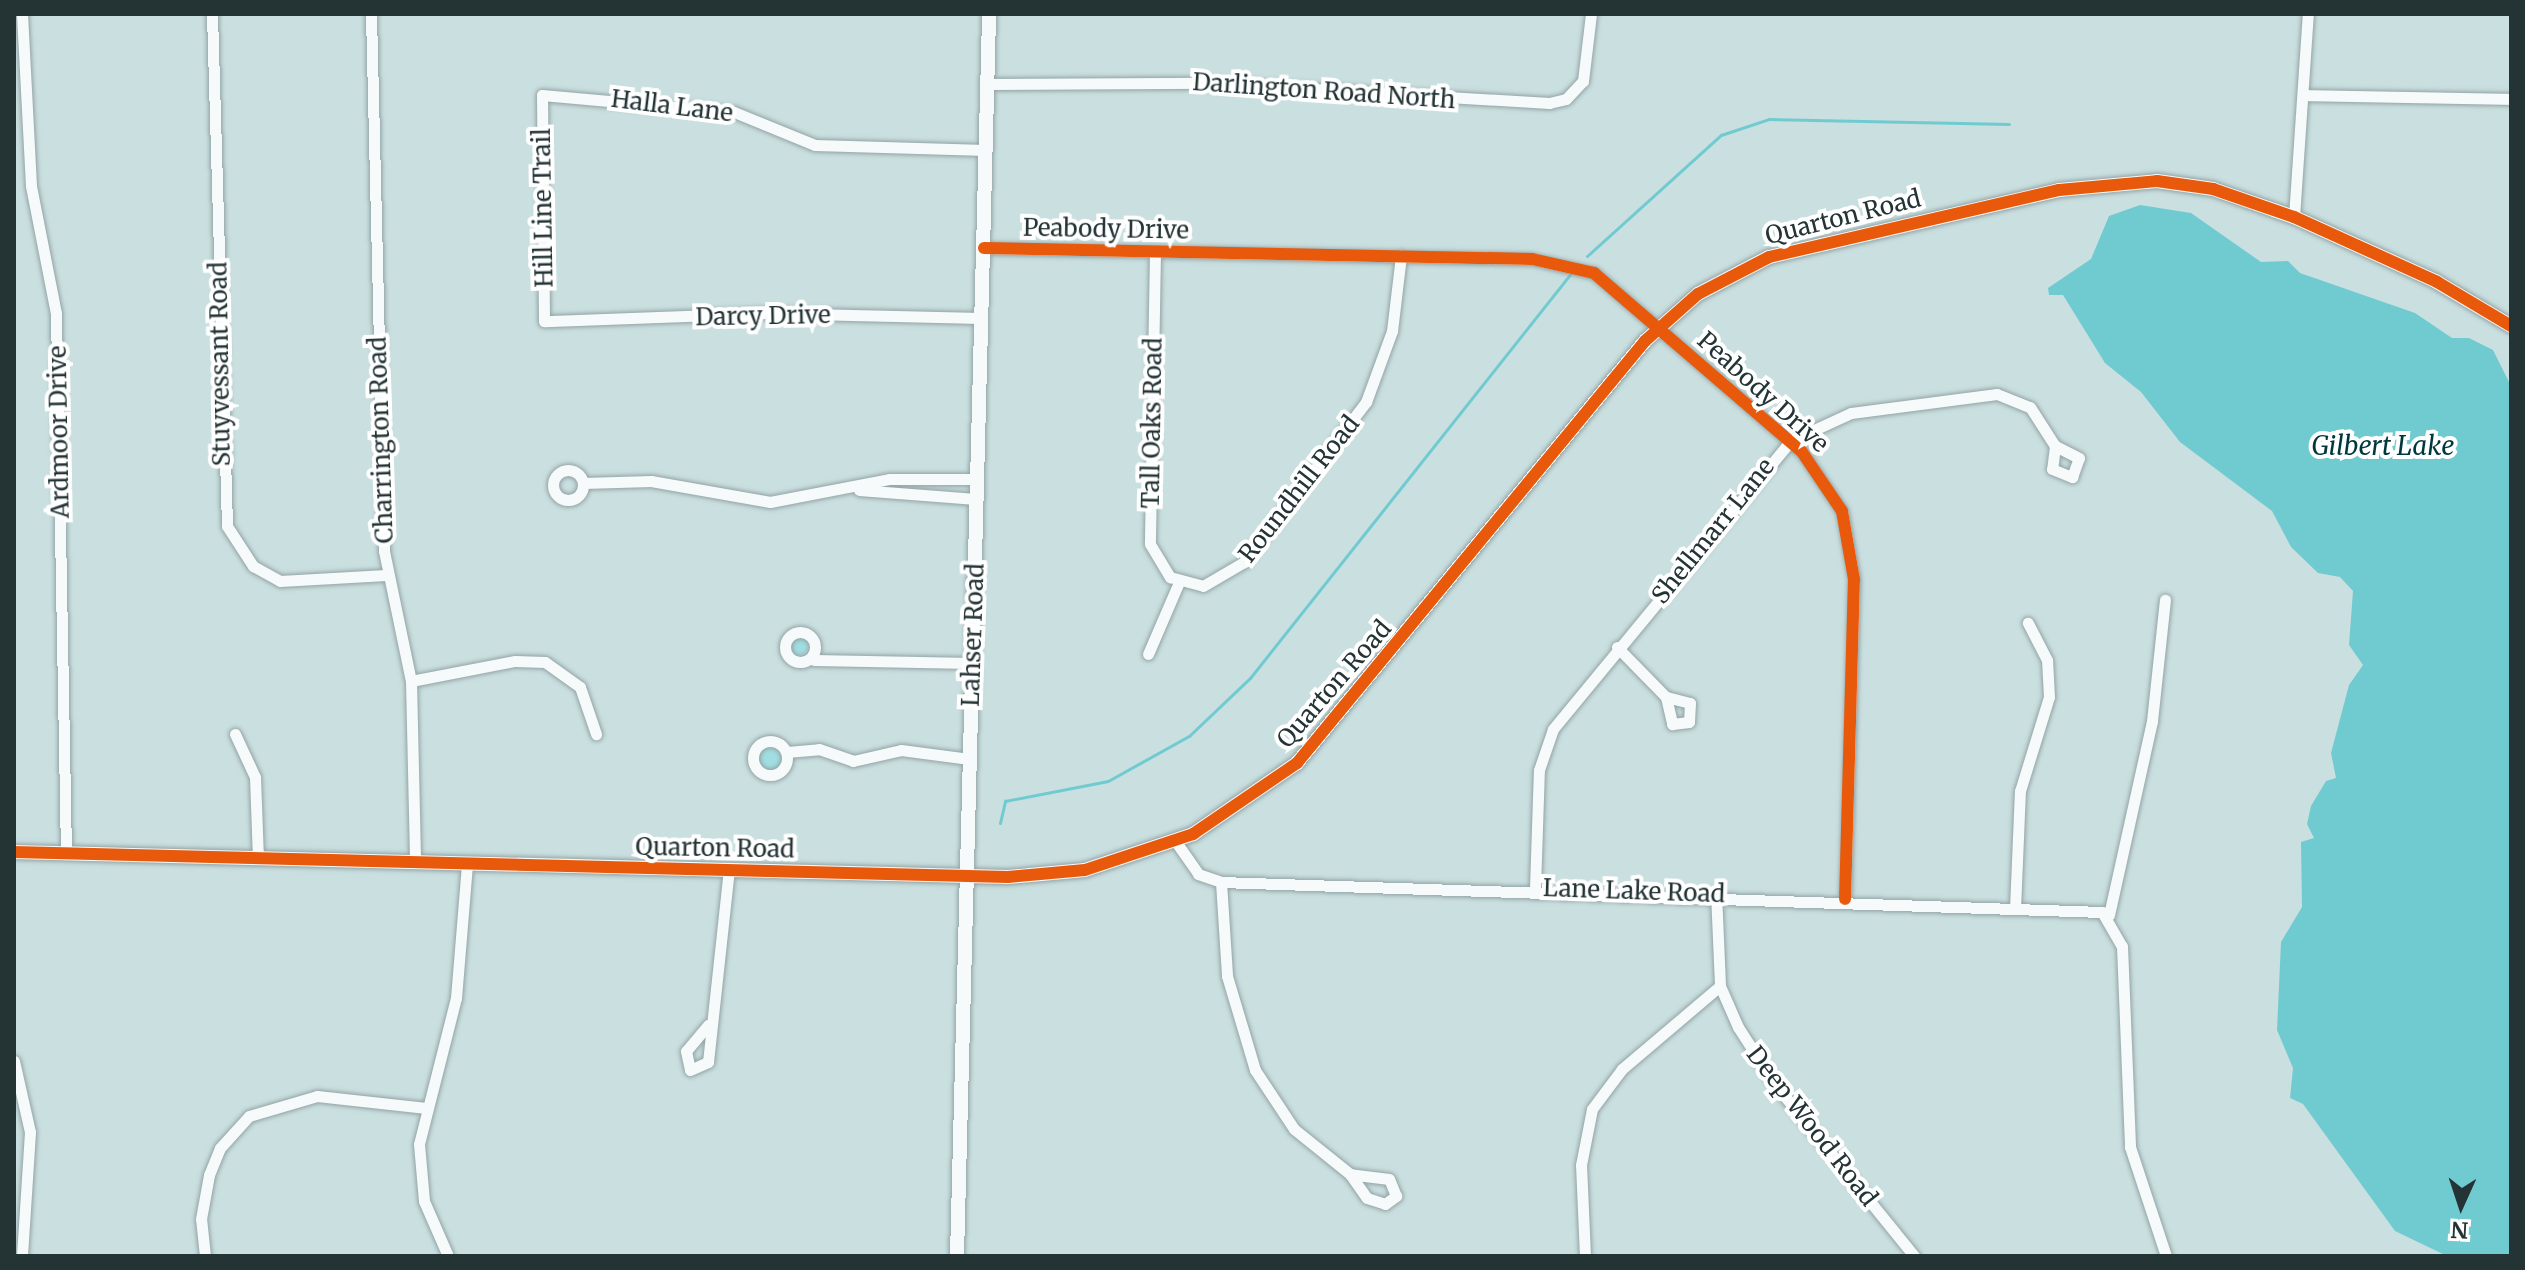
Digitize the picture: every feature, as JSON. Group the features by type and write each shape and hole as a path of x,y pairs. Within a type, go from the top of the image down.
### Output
{"street":[{"name":"Ardmoor Drive","path":"22,14 31,186 56,313 66,854"},
{"name":"Stuyvessant Road","path":"212,14 227,526 245,558 270,578 302,584 386,575"},
{"name":"Charrington Road","path":"371,14 386,575 411,681 415,862"},
{"name":"Lahser Road","path":"957,1256 989,14"},
{"name":"Darlington Road North","path":"988,84 1203,82 1549,103 1566,99 1583,81 1591,14"},
{"path":"2294,217 2308,14"},
{"name":"Halla Lane","path":"542,95 734,112 815,145 986,150"},
{"name":"Hill Line Trail","path":"542,95 544,321"},
{"path":"2304,95 2511,99"},
{"name":"Quarton Road","path":"14,852 967,876 1085,870 1176,842 1260,793 1320,739 1659,327 1711,286 1779,254 2081,186 2182,184 2294,217 2437,282 2511,326"},
{"name":"Peabody Drive","path":"984,248 1565,262 1594,273 1790,441 1835,496 1854,564 1845,899"},
{"name":"Tall Oaks Road","path":"1155,252 1149,531 1156,562 1179,582"},
{"name":"Roundhill Road","path":"1179,582 1203,586 1231,575 1342,438 1386,355 1401,256"},
{"name":"Darcy Drive","path":"544,321 766,313 981,318"},
{"name":"Shellmarr Lane","path":"1535,888 1544,750 1617,647 1790,441 1851,413 1997,394 2030,407 2055,446"},
{"path":"583,483 636,479 756,502 855,489 889,479 977,479"},
{"path":"855,489 976,499"},
{"path":"1148,654 1179,582"},
{"path":"2165,600 2152,721 2109,915 2122,946 2130,1147 2166,1256"},
{"path":"2015,909 2020,791 2049,697 2047,660 2028,623"},
{"path":"1617,647 1666,697"},
{"path":"814,660 972,663"},
{"path":"411,681 515,661 545,662 580,687 596,734"},
{"path":"235,734 255,777 258,858"},
{"path":"787,752 819,749 853,761 901,750 969,759"},
{"path":"1176,842 1198,874 1221,882 1227,976 1248,1054 1294,1129 1350,1174"},
{"path":"448,1256 421,1185 426,1108 456,998 467,864"},
{"path":"708,1025 729,870"},
{"name":"Lane Lake Road","path":"1221,882 1716,893 2109,915"},
{"name":"Deep Wood Road","path":"1716,893 1720,986 1774,1083 1914,1256"},
{"path":"1585,1256 1581,1165 1592,1109 1628,1063 1720,986"},
{"path":"14,1061 30,1132 22,1256"},
{"path":"205,1256 201,1219 209,1175 220,1148 249,1116 317,1096 426,1108"}],"shaded area":[{"path":"799,637 808,646 799,655 790,646"},
{"path":"770,748 778,751 781,759 778,767 770,770 762,767 759,759 762,751"}],"water":[{"name":"Gilbert Lake","path":"2140,205 2191,213 2261,262 2288,261 2300,273 2415,313 2452,338 2469,338 2493,350 2511,386 2511,1256 2447,1256 2395,1231 2303,1104 2290,1098 2293,1068 2277,1030 2281,942 2302,907 2301,842 2314,838 2307,824 2311,806 2326,781 2336,778 2331,753 2349,685 2363,665 2349,645 2353,591 2340,577 2318,573 2291,547 2272,511 2180,442 2141,392 2105,363 2063,295 2049,295 2048,288 2091,259 2109,216"}],"waterway":[{"path":"1587,256 1721,135 1769,119 2009,124"},
{"path":"1000,823 1005,801 1108,781 1189,736 1250,678 1572,272"}],"cycle path":[{"path":"14,852 1008,877 1085,870 1193,834 1297,763 1645,341 1698,294 1769,257 2059,190 2157,181 2213,189 2294,217 2437,282 2511,326"},
{"path":"984,248 1532,259 1594,273 1802,452 1842,511 1854,579 1845,899"}]}
